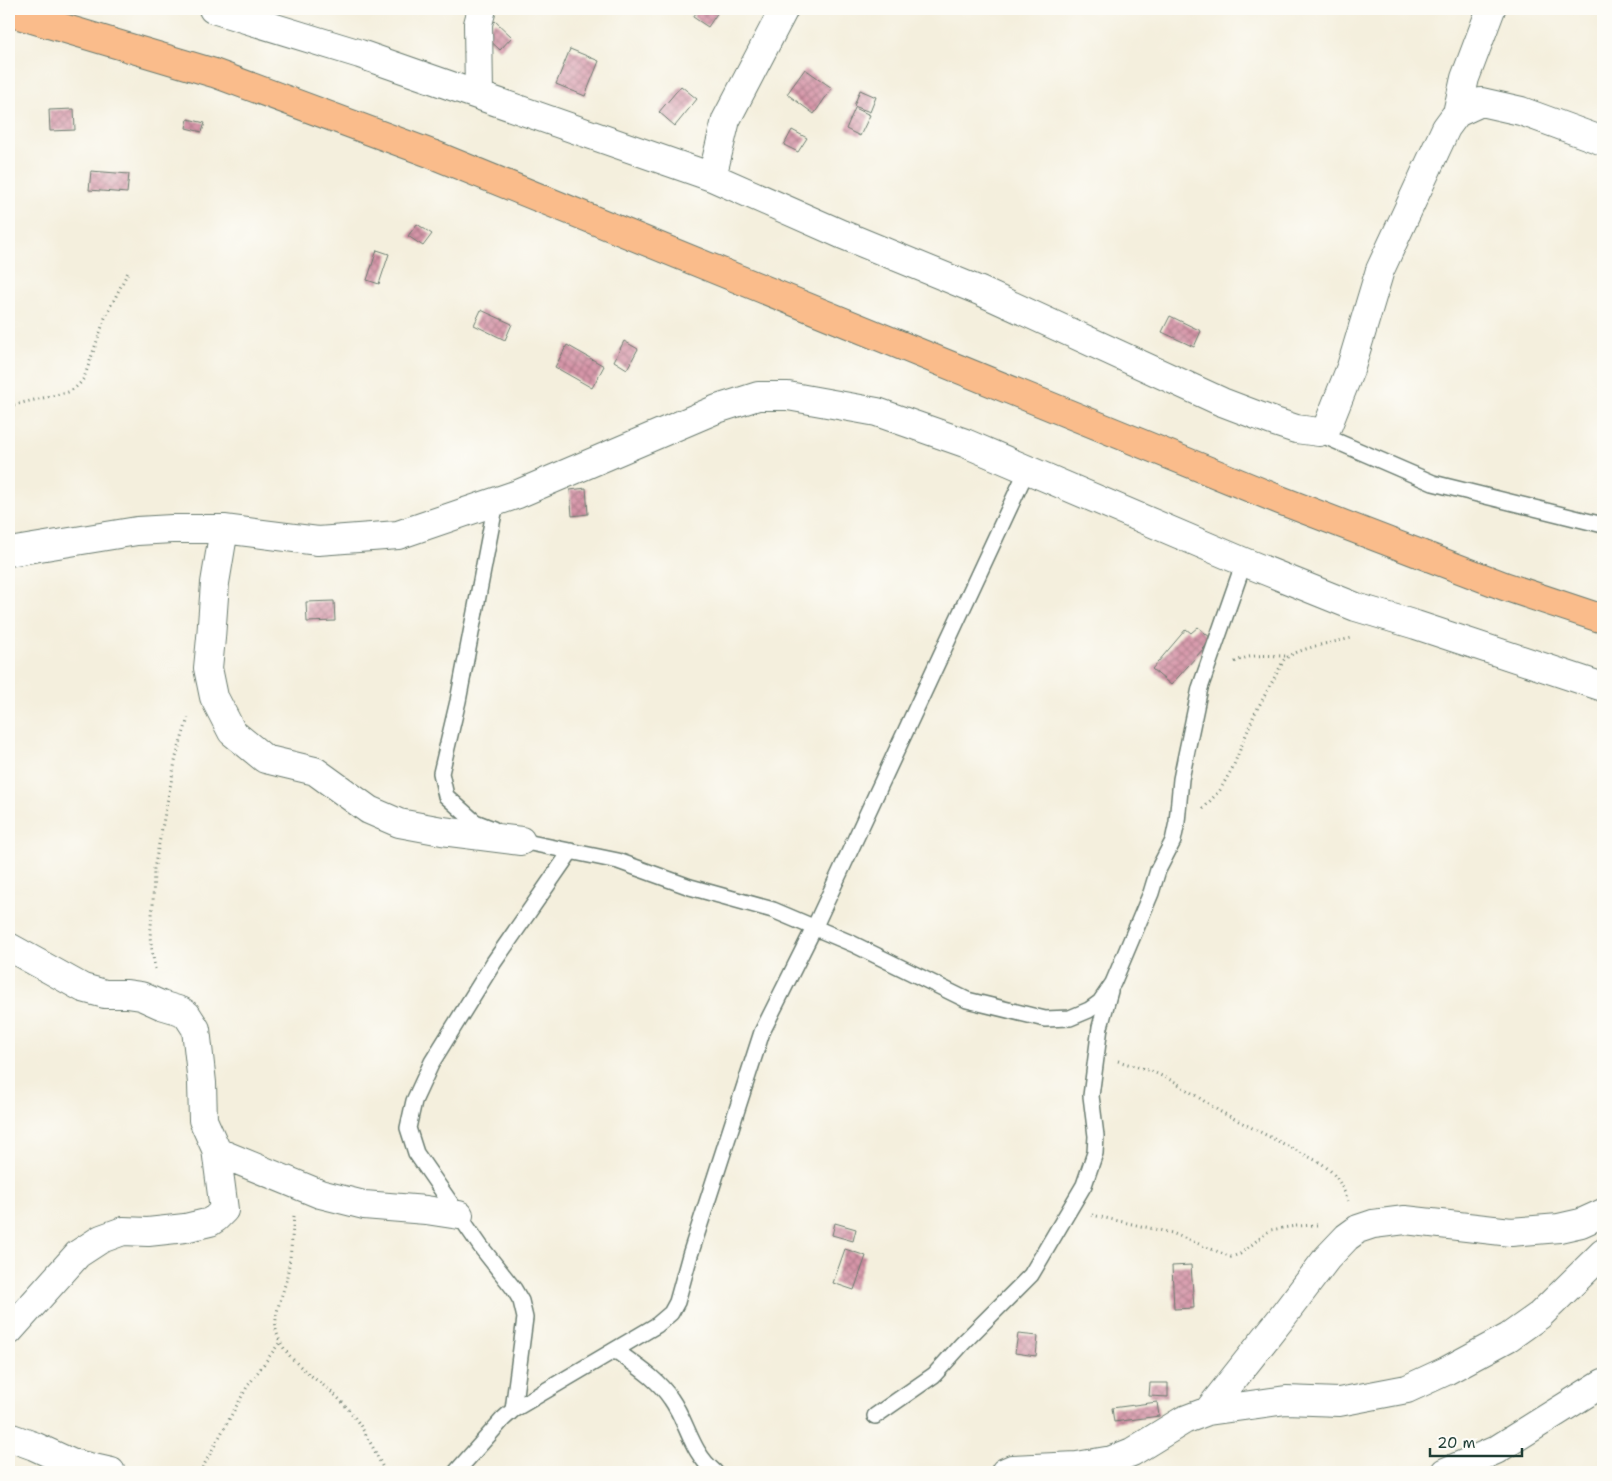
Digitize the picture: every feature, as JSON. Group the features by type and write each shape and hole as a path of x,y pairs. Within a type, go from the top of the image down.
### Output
{"highway":[{"path":"9,12 214,73 432,154 1280,500 1504,586 1603,619"}],"street":[{"path":"213,9 284,19 360,54 712,178 980,291 1222,402 1296,429 1315,432 1323,430 1328,425 1351,367 1380,270 1446,128 1457,113 1465,78 1491,9"},
{"path":"479,95 478,24 482,9"},
{"path":"712,178 726,120 784,9"},
{"path":"1457,113 1480,102 1522,111 1603,141"},
{"path":"9,552 137,531 172,529 224,529 318,540 398,535 518,494 717,409 758,396 788,396 877,412 965,443 1244,562 1356,607 1434,631 1603,688"},
{"path":"224,529 215,583 208,668 214,697 232,732 265,759 315,771 369,810 399,823 442,831 521,840"},
{"path":"9,947 83,988 105,994 141,996 181,1011 191,1020 196,1029 202,1082 203,1120 220,1154 320,1194 364,1205 426,1210 459,1215"},
{"path":"9,1331 78,1254 100,1239 123,1231 148,1232 185,1228 210,1222 216,1218 224,1210 216,1149"},
{"path":"1208,1411 1327,1258 1346,1237 1358,1229 1373,1224 1405,1220 1511,1232 1559,1228 1603,1213"},
{"path":"1005,1472 1077,1466 1112,1460 1132,1452 1184,1420 1208,1411 1286,1400 1339,1402 1407,1388 1446,1371 1509,1337 1540,1315 1603,1253"},
{"path":"1445,1472 1496,1450 1603,1384"},
{"path":"9,1437 71,1463 111,1472"}],"lane":[{"path":"1315,432 1433,483 1603,525"},
{"path":"456,1472 513,1410 657,1325 671,1312 677,1302 690,1255 762,1032 814,928 1027,470"},
{"path":"496,502 458,701 441,773 446,796 475,822 521,840 618,861 690,887 773,910 853,944 967,1000 1045,1019 1070,1018 1089,1010 1100,1002 1113,983"},
{"path":"875,1416 934,1375 1031,1275 1084,1185 1095,1153 1096,1136 1091,1096 1100,1027 1113,983 1151,892 1158,870 1173,841 1181,780 1200,688 1244,562"},
{"path":"513,1410 525,1318 522,1301 416,1153 408,1128 414,1101 432,1062 494,962 571,851"},
{"path":"615,1350 654,1379 672,1399 704,1464 714,1472"}],"path":[{"path":"9,406 68,392 80,384 84,378 105,318 128,272"},
{"path":"1200,688 1233,663 1243,658 1288,656 1299,651 1360,637"},
{"path":"1199,814 1220,790 1233,767 1254,715 1276,672 1288,656"},
{"path":"161,1005 150,937 154,869 176,757 189,716 208,668"},
{"path":"1096,1055 1151,1071 1175,1082 1219,1111 1321,1163 1332,1171 1341,1183 1354,1225 1373,1224"},
{"path":"298,1185 287,1276 277,1314 276,1327 280,1342 291,1356 341,1401 357,1420 385,1472"},
{"path":"1070,1210 1172,1233 1231,1258 1240,1254 1270,1230 1296,1226 1325,1225"},
{"path":"200,1472 247,1387 280,1342"}],"building":[{"path":"699,9 720,9 708,27 693,17"},
{"path":"495,21 512,37 500,50 483,34"},
{"path":"570,49 599,61 585,96 556,84"},
{"path":"805,69 832,88 814,114 787,94"},
{"path":"681,86 697,99 675,126 659,112"},
{"path":"860,90 876,97 870,112 854,106"},
{"path":"855,108 870,115 860,136 846,129"},
{"path":"74,109 75,130 50,131 49,110"},
{"path":"188,119 205,123 202,132 186,128"},
{"path":"792,130 807,138 798,152 784,145"},
{"path":"91,171 129,174 127,193 89,190"},
{"path":"417,224 432,234 423,246 408,236"},
{"path":"377,250 389,254 379,284 367,280"},
{"path":"481,310 512,324 505,340 474,325"},
{"path":"1170,316 1201,331 1194,347 1162,332"},
{"path":"624,341 638,349 627,369 614,361"},
{"path":"567,345 604,366 592,388 555,367"},
{"path":"586,488 588,514 572,516 570,490"},
{"path":"334,601 335,621 307,622 306,602"},
{"path":"1198,627 1212,639 1171,685 1152,669 1186,629 1191,633"},
{"path":"835,1223 856,1229 853,1241 832,1235"},
{"path":"845,1249 866,1256 854,1290 833,1283"},
{"path":"1191,1265 1194,1308 1174,1309 1172,1266"},
{"path":"1018,1334 1038,1336 1036,1356 1015,1353"},
{"path":"1150,1383 1168,1383 1168,1397 1149,1396"},
{"path":"1157,1402 1159,1416 1114,1422 1112,1408"}]}
